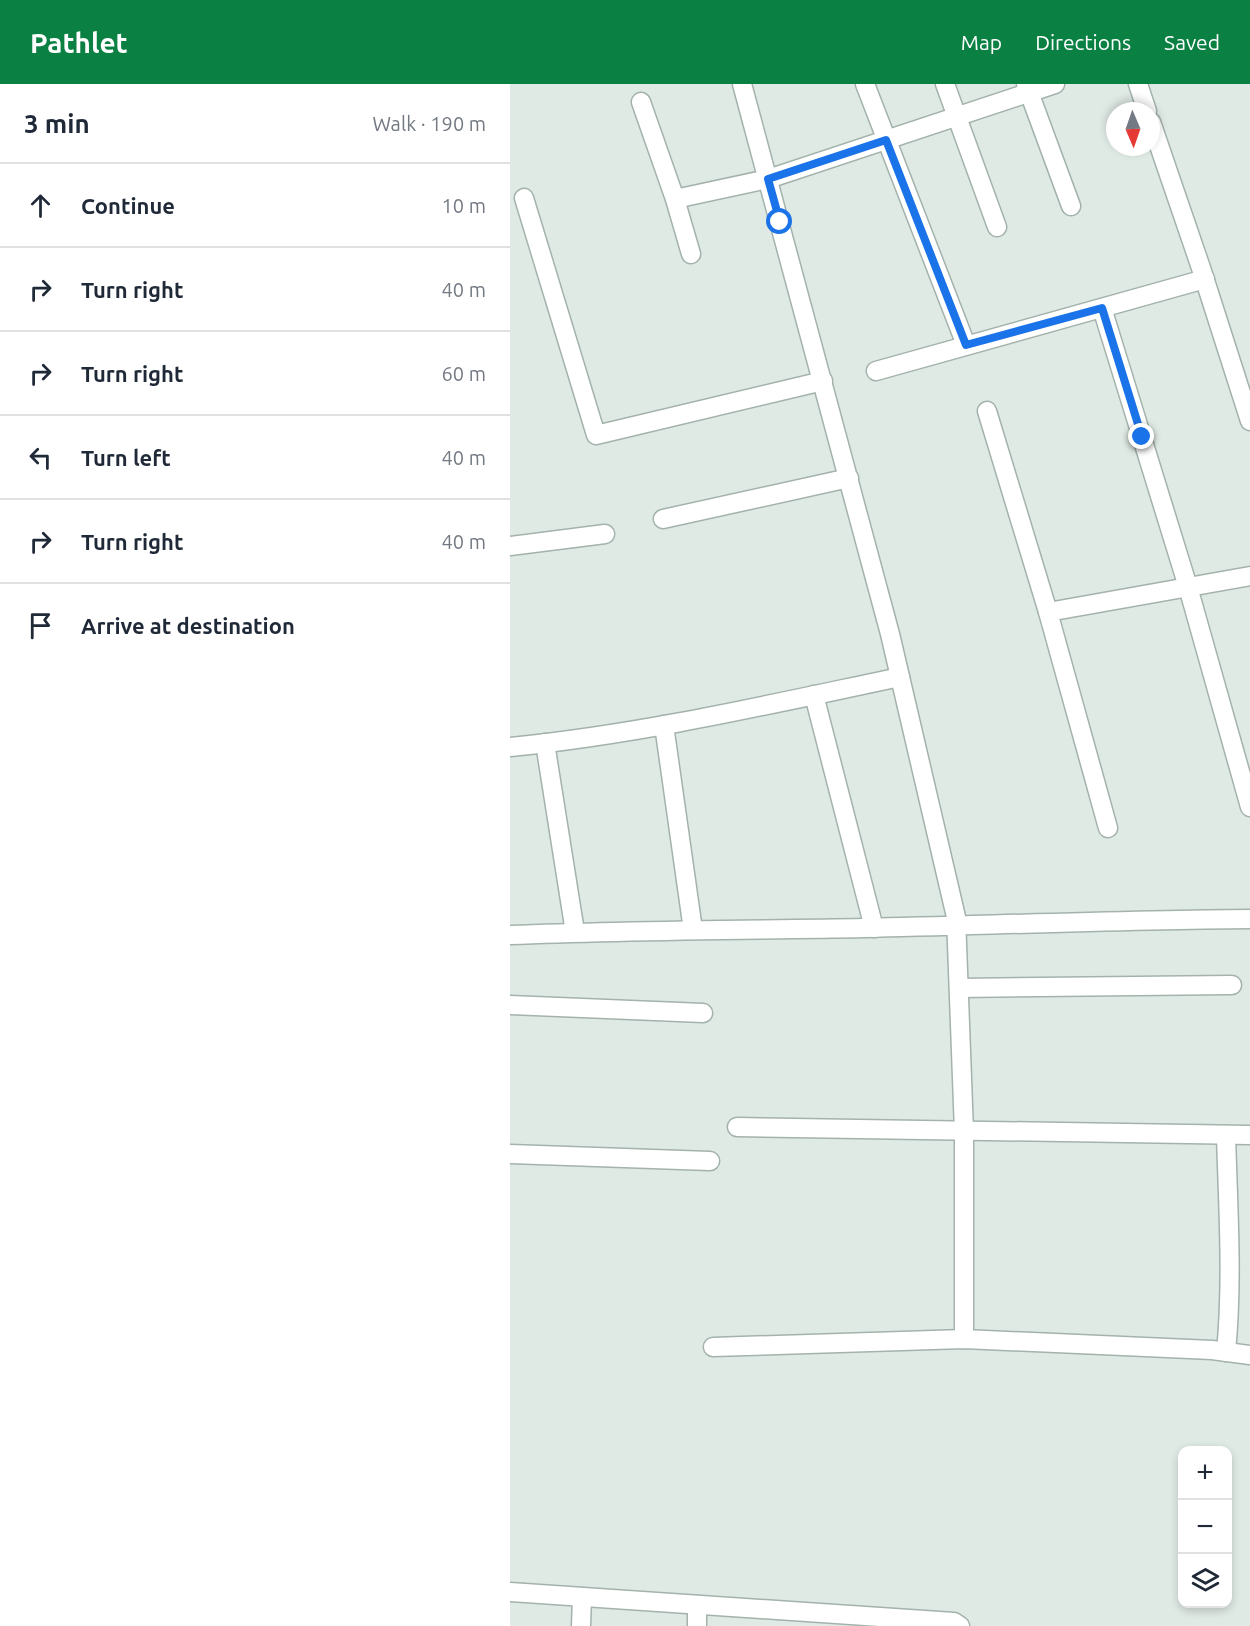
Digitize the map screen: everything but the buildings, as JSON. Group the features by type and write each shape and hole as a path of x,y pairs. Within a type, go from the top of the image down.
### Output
{"street":[{"path":"742,84 849,478 900,677 956,916 964,1132 964,1339"},
{"path":"865,84 966,345"},
{"path":"945,84 998,227"},
{"path":"675,199 768,179 957,116 1027,88 1055,84"},
{"path":"1138,84 1144,102"},
{"path":"1027,88 1071,206"},
{"path":"641,102 675,199 691,254"},
{"path":"1160,148 1250,421"},
{"path":"524,198 596,435 823,381"},
{"path":"876,371 1205,279"},
{"path":"1102,308 1188,587 1250,807"},
{"path":"987,411 1048,612 1108,828"},
{"path":"663,519 849,478"},
{"path":"510,546 605,534"},
{"path":"1048,612 1250,576"},
{"path":"510,747 544,744 664,725 900,677"},
{"path":"814,694 873,928"},
{"path":"664,725 693,930"},
{"path":"544,744 575,932"},
{"path":"510,935 956,926 1110,920 1250,919"},
{"path":"959,988 1233,985"},
{"path":"510,1005 703,1012"},
{"path":"737,1127 1250,1135"},
{"path":"1226,1135 1228,1266 1226,1352"},
{"path":"510,1154 711,1161"},
{"path":"713,1347 964,1339 1212,1350 1250,1355"},
{"path":"510,1592 954,1622 960,1626"},
{"path":"581,1626 582,1597"},
{"path":"697,1605 697,1626"}],"route":[{"path":"780,222 768,179 886,140 966,345 1102,308 1142,437"}]}
